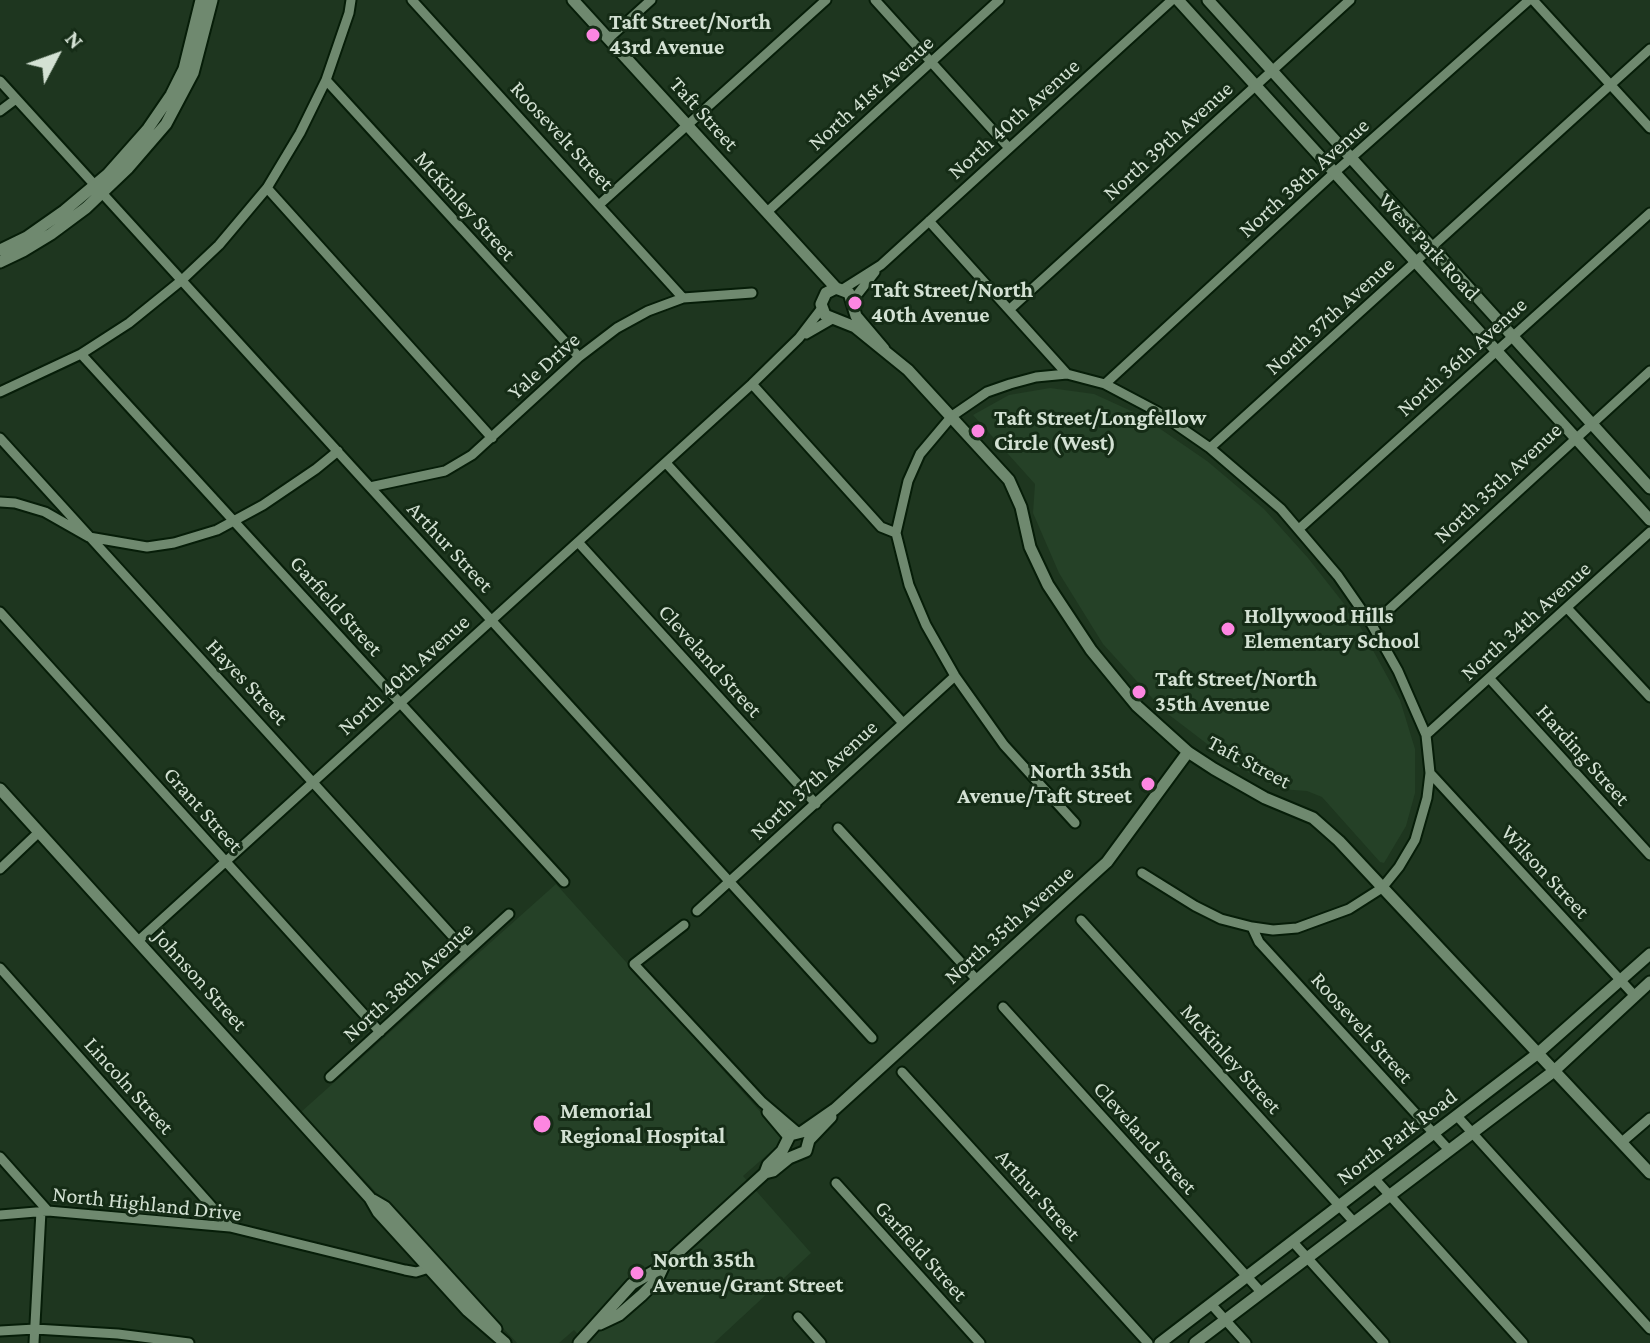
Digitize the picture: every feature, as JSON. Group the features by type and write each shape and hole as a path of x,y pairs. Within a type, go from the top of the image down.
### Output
{"street":[{"path":"0,262 51,234 100,188 147,130 171,95 188,55 201,0"},
{"path":"0,250 36,231 138,158 166,124 181,99 198,60 212,0"},
{"path":"0,392 81,354 129,323 219,245 267,188 300,133 326,80 351,0"},
{"name":"Roosevelt Street","path":"412,0 683,298"},
{"name":"Taft Street","path":"573,0 840,289 853,305 860,322 884,349 908,370 998,467 1016,492 1030,547 1039,566 1091,650 1137,706 1188,752 1237,784 1313,818 1339,841 1650,1173"},
{"path":"608,39 651,0"},
{"path":"600,204 826,0"},
{"path":"875,0 1009,148"},
{"name":"North 41st Avenue","path":"767,212 999,0"},
{"name":"West Park Road","path":"1175,0 1650,520"},
{"name":"North 40th Avenue","path":"840,289 881,265 1175,0"},
{"name":"West Park Road","path":"1208,0 1650,488"},
{"name":"North 39th Avenue","path":"1010,309 1350,0"},
{"path":"1531,0 1650,128"},
{"name":"North 38th Avenue","path":"1105,384 1334,173 1531,0"},
{"name":"North 37th Avenue","path":"1210,448 1650,49"},
{"name":"McKinley Street","path":"326,80 579,357"},
{"name":"Arthur Street","path":"0,81 872,1038"},
{"path":"0,111 16,99"},
{"path":"267,188 492,438"},
{"name":"North 36th Avenue","path":"1300,528 1650,213"},
{"path":"929,221 1067,374"},
{"name":"Taft Street","path":"805,254 822,302 836,320 884,349"},
{"name":"North 40th Avenue","path":"853,305 881,265"},
{"path":"822,302 840,289"},
{"name":"Yale Drive","path":"370,487 445,471 472,455 579,357 617,328 683,298 752,293"},
{"name":"North 40th Avenue","path":"138,941 752,384 799,338 822,302"},
{"path":"836,320 848,316 853,305"},
{"name":"North 40th Avenue","path":"799,338 836,320"},
{"path":"1036,377 1048,353"},
{"name":"Garfield Street","path":"81,354 564,882"},
{"name":"North 35th Avenue","path":"1372,625 1650,371"},
{"path":"1075,823 1004,745 955,676 926,625 909,585 896,533 908,481 920,454 952,416 987,392 1036,377 1067,374 1105,384 1158,412 1210,448 1300,528 1372,625 1398,671 1426,735 1430,773 1423,817 1415,840 1382,888 1349,909 1297,928 1273,930 1252,927 1221,919 1142,873"},
{"path":"752,384 881,527 896,533"},
{"name":"Hayes Street","path":"0,438 467,952"},
{"path":"0,502 45,512 89,537 147,547 186,540 217,530 286,490 338,451"},
{"path":"666,463 903,723"},
{"name":"North 34th Avenue","path":"1426,735 1650,532"},
{"name":"Cleveland Street","path":"578,542 816,804"},
{"path":"1568,609 1650,697"},
{"name":"Grant Street","path":"0,612 380,1032"},
{"name":"North 37th Avenue","path":"697,911 955,676"},
{"name":"Harding Street","path":"1490,679 1650,855"},
{"name":"North 35th Avenue","path":"579,1343 632,1284 663,1266 765,1173 768,1165 796,1137 835,1109 1107,862 1188,752"},
{"name":"Wilson Street","path":"1430,773 1635,996"},
{"name":"Johnson Street","path":"0,789 370,1198 378,1212 467,1310 505,1343 492,1322 385,1207 370,1198"},
{"path":"838,828 977,980"},
{"path":"0,869 39,832"},
{"name":"North 38th Avenue","path":"330,1077 509,914"},
{"name":"McKinley Street","path":"1081,920 1354,1222"},
{"path":"684,925 634,964 796,1137 789,1151 796,1154"},
{"name":"Roosevelt Street","path":"1252,927 1259,942 1449,1150"},
{"name":"North Park Road","path":"1160,1343 1537,1054 1650,954"},
{"name":"Lincoln Street","path":"0,968 230,1227"},
{"name":"North Park Road","path":"1195,1343 1554,1071 1650,982"},
{"name":"Cleveland Street","path":"1003,1007 1261,1292"},
{"name":"Arthur Street","path":"902,1072 1148,1343"},
{"path":"1457,1116 1650,1329"},
{"path":"1622,1142 1650,1118"},
{"name":"North 35th Avenue","path":"765,1173 806,1151 796,1137"},
{"path":"0,1157 45,1211 34,1343"},
{"path":"1375,1179 1523,1343"},
{"name":"Garfield Street","path":"836,1183 980,1343"},
{"name":"North Highland Drive","path":"0,1215 45,1211 230,1227 405,1270 416,1272 429,1268"},
{"path":"1293,1242 1384,1343"},
{"path":"1211,1304 1246,1343"},
{"path":"798,1317 821,1343"},
{"path":"0,1331 35,1329 118,1334 189,1343"}],"shaded area":[{"name":"Hollywood Hills Elementary School","path":"1050,388 1094,394 1140,415 1207,461 1264,509 1356,619 1400,700 1415,749 1415,793 1406,826 1384,863 1322,797 1307,791 1280,789 1236,766 1164,711 1103,644 1059,573 1033,513 1035,484 973,415 1009,395"},
{"name":"Memorial Regional Hospital","path":"556,884 782,1136 776,1147 743,1176 811,1253 714,1343 586,1343 574,1330 559,1343 517,1343 301,1112"}],"place":[{"name":"Taft Street/North 43rd Avenue","path":"593,35"},
{"name":"Taft Street/North 40th Avenue","path":"855,303"},
{"name":"Taft Street/Longfellow Circle (West)","path":"978,431"},
{"name":"Hollywood Hills Elementary School","path":"1228,629"},
{"name":"Taft Street/North 35th Avenue","path":"1139,692"},
{"name":"North 35th Avenue/Taft Street","path":"1148,784"},
{"name":"Memorial Regional Hospital","path":"542,1124"},
{"name":"North 35th Avenue/Grant Street","path":"637,1273"}]}
